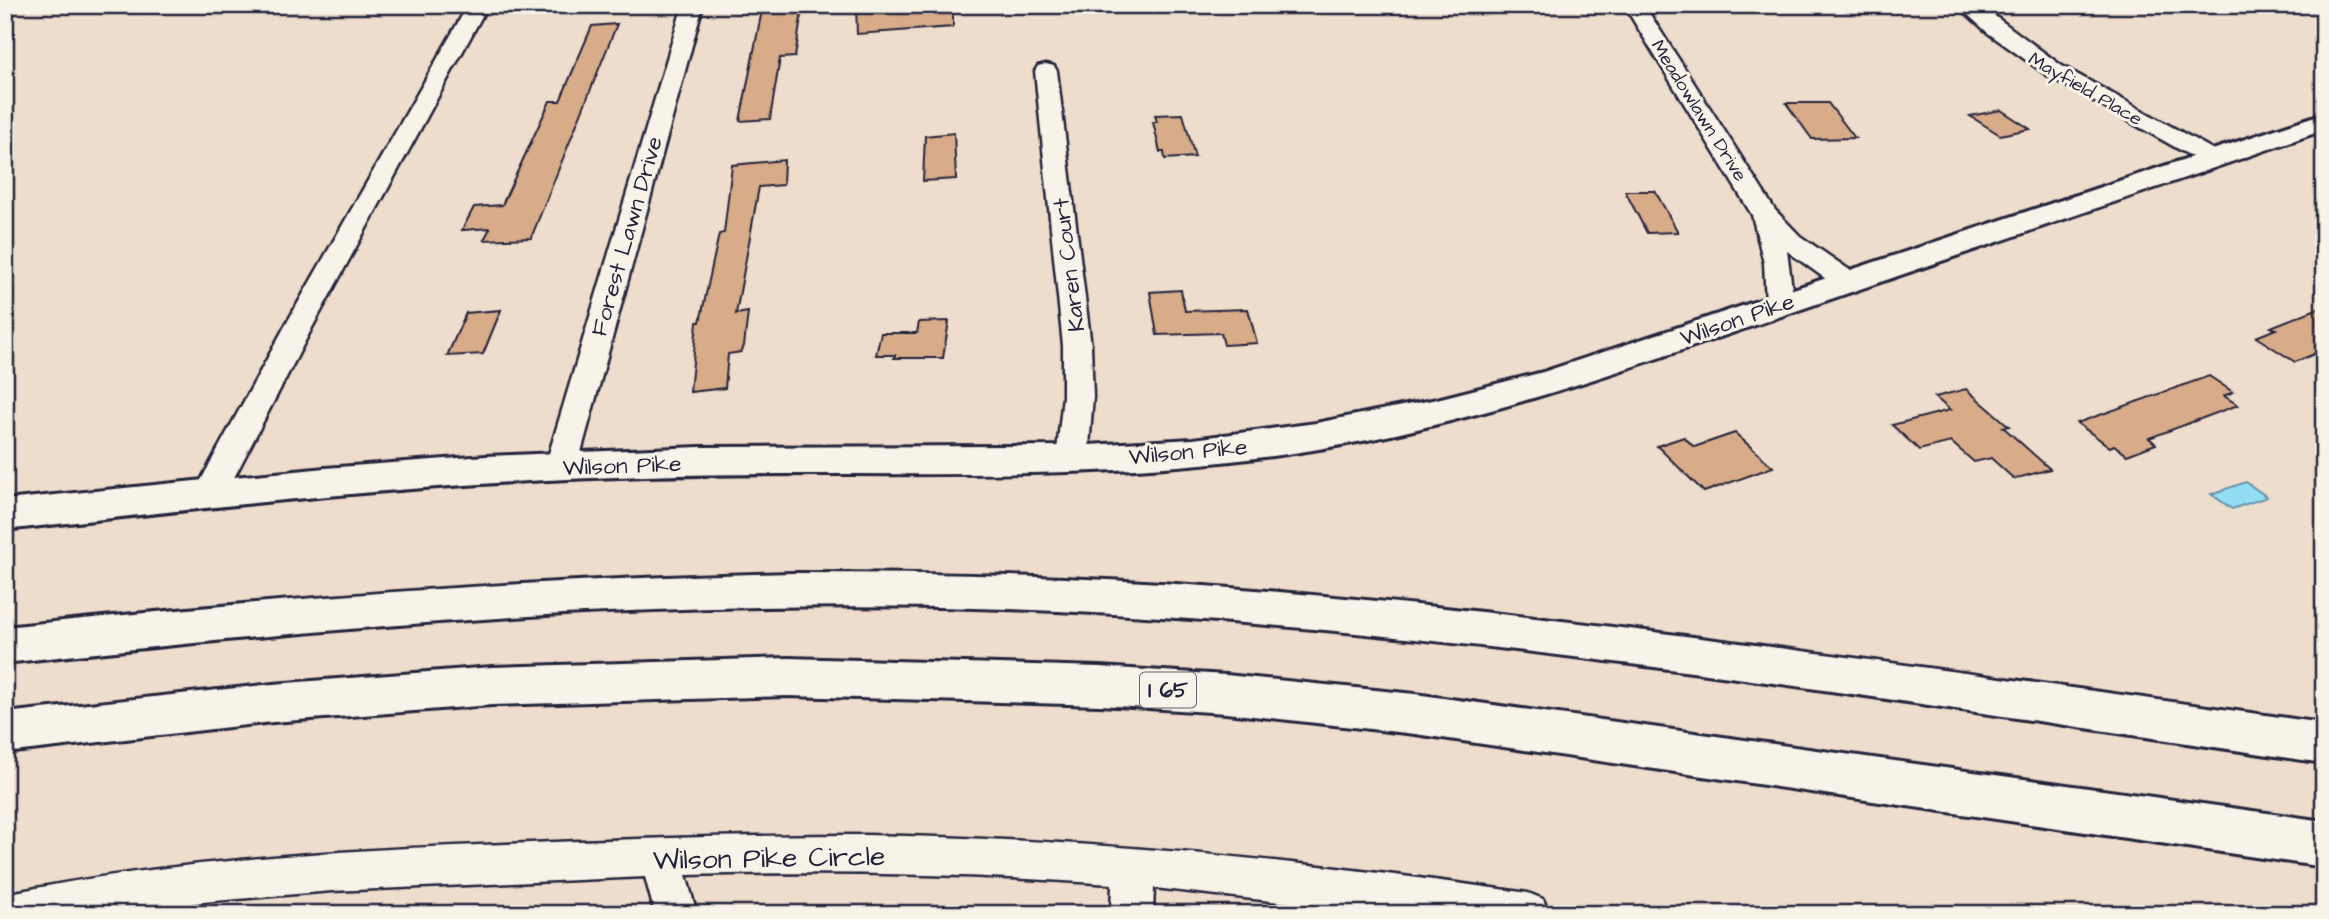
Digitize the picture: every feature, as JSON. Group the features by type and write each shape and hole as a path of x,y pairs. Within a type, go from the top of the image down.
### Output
{"main road":[{"name":"Wilson Pike","path":"5,515 210,493 442,474 645,462 1072,460 1252,446 1416,418 1556,380 2324,121"},
{"path":"5,645 284,615 588,594 822,589 1055,594 1226,604 1405,621 1702,657 2324,743"},
{"name":"I 65","path":"5,733 273,703 492,686 788,677 1100,686 1226,694 1415,714 2324,844"}],"street":[{"path":"210,493 292,338 478,5"},
{"name":"Forest Lawn Drive","path":"561,467 693,5"},
{"name":"Meadowlawn Drive","path":"1634,5 1765,215 1791,242 1847,281"},
{"name":"Mayfield Place","path":"1967,5 2000,35 2068,80 2213,159"},
{"name":"Karen Court","path":"1046,71 1077,346 1078,396 1072,460"},
{"name":"Meadowlawn Drive","path":"1765,215 1777,263 1780,303"},
{"name":"Wilson Pike Circle","path":"10,914 116,893 248,876 344,869 784,853 949,856 1133,866 1315,884 1528,914"},
{"path":"660,857 676,914"},
{"path":"1132,914 1133,866"}],"water":[{"path":"2246,482 2267,497 2232,509 2211,494"}],"building":[{"path":"763,5 803,5 795,57 780,58 770,119 740,121"},
{"path":"856,5 953,5 953,27 857,34"},
{"path":"617,24 531,238 484,240 490,228 462,230 474,207 502,205 550,101 560,101 592,26"},
{"path":"1786,103 1828,103 1855,138 1812,139"},
{"path":"2001,110 2030,129 2000,135 1970,116"},
{"path":"1183,114 1195,157 1165,159 1164,152 1160,152 1153,122 1157,122 1155,115"},
{"path":"954,133 956,179 923,181 925,136"},
{"path":"784,160 783,185 759,187 736,314 748,312 744,346 741,352 728,354 725,388 690,392 697,322 700,322 719,234 724,233 732,165"},
{"path":"1625,191 1655,191 1678,232 1647,233"},
{"path":"1181,290 1185,311 1248,309 1257,343 1224,345 1221,333 1157,335 1150,292"},
{"path":"2324,306 2324,350 2295,362 2256,337 2276,329 2271,327"},
{"path":"501,310 483,354 447,356 466,313"},
{"path":"949,321 943,358 894,358 895,355 876,355 881,333 917,333 919,322"},
{"path":"2209,376 2233,392 2224,396 2238,405 2149,438 2156,444 2127,455 2114,445 2110,447 2077,423"},
{"path":"1966,389 2009,426 2003,427 2050,469 2014,479 1991,458 1974,462 1951,442 1919,450 1892,425 1950,410 1935,397"},
{"path":"1735,433 1773,467 1704,492 1657,446 1684,437 1694,447"}]}
